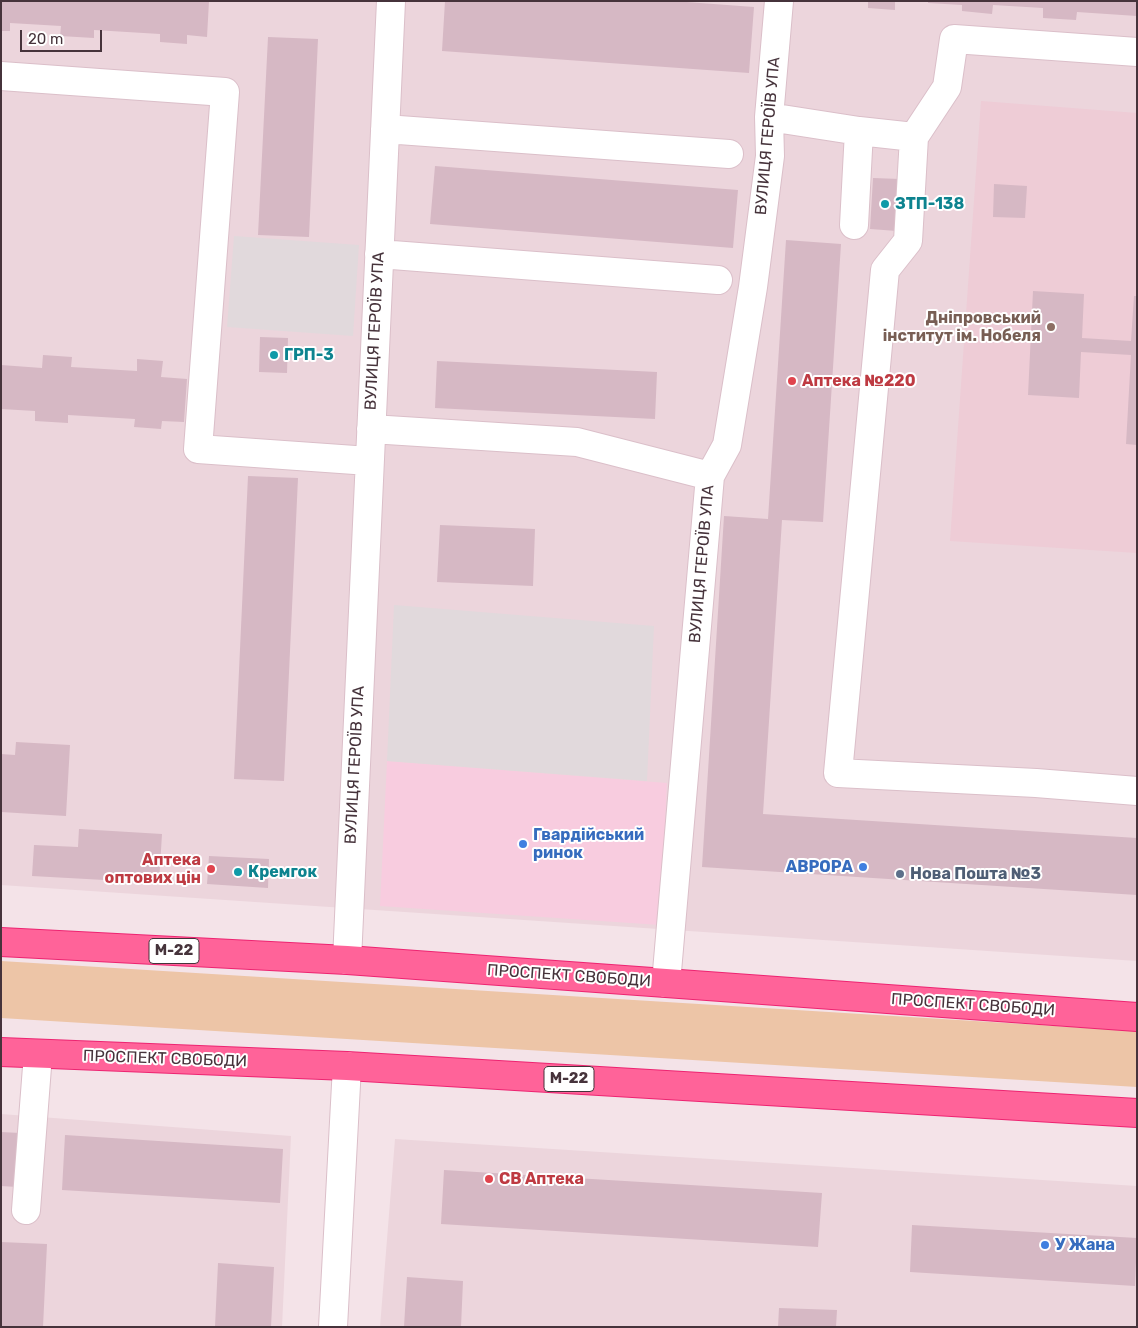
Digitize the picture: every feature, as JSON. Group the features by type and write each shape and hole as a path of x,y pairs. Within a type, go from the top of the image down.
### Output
{"highway":[{"name":"ПРОСПЕКТ СВОБОДИ","path":"1,942 347,960 1137,1017"},
{"name":"ПРОСПЕКТ СВОБОДИ","path":"1,1052 347,1066 1137,1113"}],"street":[{"name":"ВУЛИЦЯ ГЕРОЇВ УПА","path":"347,960 391,1"},
{"name":"ВУЛИЦЯ ГЕРОЇВ УПА","path":"666,983 710,476 727,445 753,287 770,156 769,116 779,1"},
{"path":"1137,52 954,39 947,87 914,137 908,241 885,270 838,773 1036,783 1137,791"},
{"path":"1,76 225,92 198,449 369,461"},
{"path":"769,116 860,131 914,137"},
{"path":"385,129 729,154"},
{"path":"854,225 860,131"},
{"path":"379,254 718,280"},
{"path":"371,428 578,442 710,476"},
{"path":"26,1210 38,1054"},
{"path":"333,1327 347,1066"}],"shaded area":[{"path":"1,1 1137,1 1137,961 1,885"},
{"name":"Дніпровський інститут ім. Нобеля","path":"981,101 1137,113 1137,553 950,541"},
{"path":"234,236 359,245 353,336 227,327"},
{"path":"394,605 654,626 647,781 387,761"},
{"name":"Гвардійський ринок","path":"387,761 667,783 660,925 380,906"},
{"path":"1,961 1137,1031 1137,1087 1,1018"},
{"path":"1,1114 291,1136 282,1327 1,1327"},
{"path":"395,1139 1137,1186 1137,1327 380,1327"}],"building":[{"path":"1,1 209,1 207,37 187,35 187,44 160,42 160,34 94,30 94,38 60,36 61,26 10,23 10,31 1,31"},
{"path":"445,1 673,1 754,7 749,73 442,51"},
{"path":"868,1 895,1 895,10 868,8"},
{"path":"928,1 1137,1 1137,16 1077,12 1076,20 1043,18 1043,8 993,5 992,14 962,11 962,5 928,3"},
{"path":"268,37 318,39 309,237 258,235"},
{"path":"435,166 738,190 733,248 430,224"},
{"name":"ЗТП-138","path":"873,178 900,179 897,231 870,229"},
{"path":"994,184 1027,186 1025,218 993,217"},
{"path":"786,240 841,244 823,522 782,520 763,814 1137,838 1137,895 702,867 724,516 768,519"},
{"path":"1033,291 1084,294 1082,338 1131,341 1134,296 1137,296 1137,445 1126,444 1131,355 1081,352 1079,398 1028,395"},
{"name":"ГРП-3","path":"260,337 288,338 287,373 259,372"},
{"path":"43,355 72,357 71,367 137,371 137,359 163,361 161,377 187,379 184,422 162,421 161,429 134,427 135,419 68,415 68,423 35,421 35,411 1,409 1,365 42,368"},
{"path":"437,361 657,372 655,419 435,408"},
{"path":"248,476 298,478 284,781 234,779"},
{"path":"440,525 535,529 533,586 437,582"},
{"path":"16,742 70,745 66,816 1,812 1,754 15,755"},
{"path":"79,829 162,834 159,883 32,876 34,845 78,847"},
{"name":"Кремгок","path":"209,856 269,859 268,888 207,884"},
{"path":"1,1132 20,1133 17,1187 1,1186"},
{"path":"65,1135 283,1149 280,1203 62,1190"},
{"path":"444,1170 822,1193 818,1247 441,1224"},
{"path":"912,1225 1137,1238 1135,1286 910,1272"},
{"path":"1,1242 47,1244 43,1327 1,1327"},
{"path":"218,1263 274,1267 271,1327 215,1327"},
{"path":"407,1277 463,1281 461,1327 404,1327"},
{"path":"779,1308 837,1310 836,1327 778,1327"}],"place":[{"name":"ЗТП-138","path":"885,204"},
{"name":"Дніпровський інститут ім. Нобеля","path":"1051,327"},
{"name":"ГРП-3","path":"274,355"},
{"name":"Аптека №220","path":"792,381"},
{"name":"Гвардійський ринок","path":"523,844"},
{"name":"АВРОРА","path":"863,867"},
{"name":"Аптека оптових цін","path":"211,869"},
{"name":"Кремгок","path":"238,872"},
{"name":"Нова Пошта №3","path":"900,874"},
{"name":"СВ Аптека","path":"489,1179"},
{"name":"У Жана","path":"1045,1245"}]}
